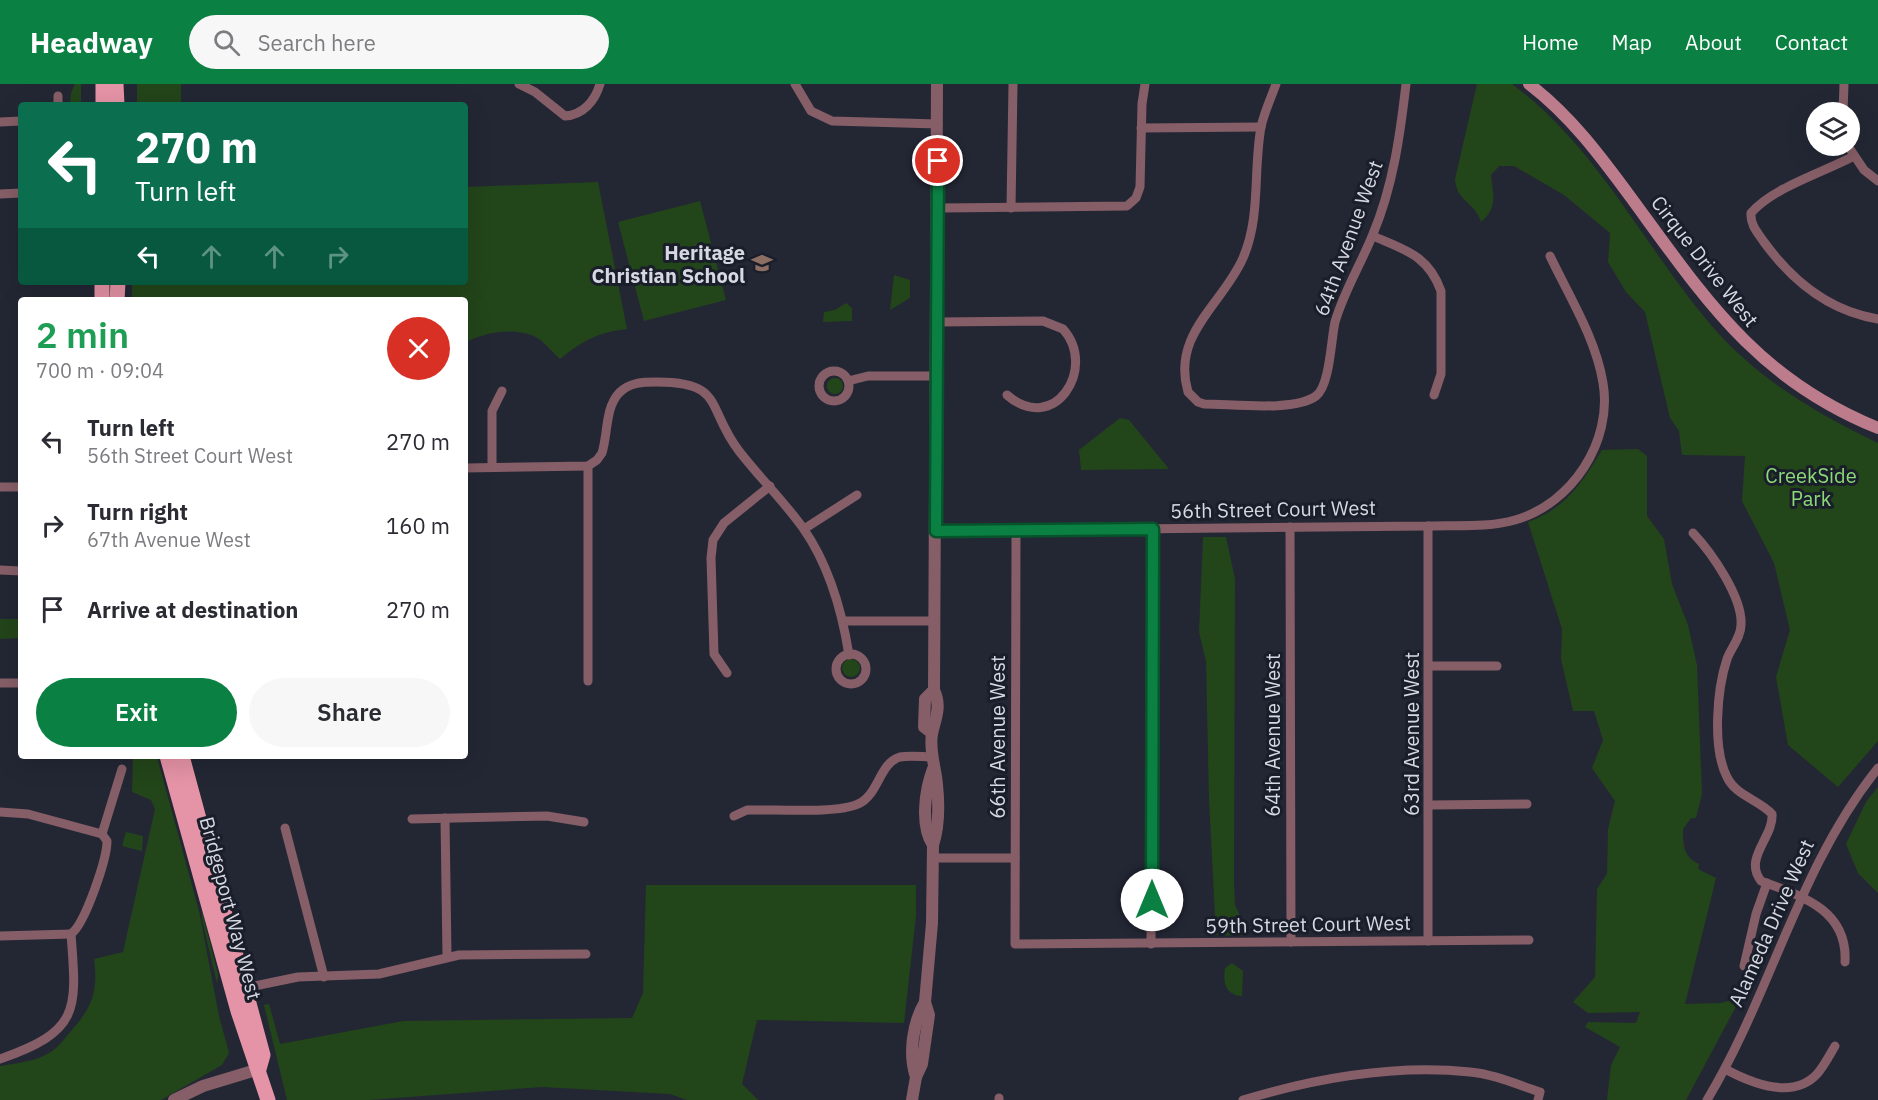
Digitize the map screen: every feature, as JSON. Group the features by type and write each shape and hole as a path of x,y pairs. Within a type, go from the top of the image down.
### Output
{"main road":[{"path":"103,84 103,102"},
{"path":"116,84 117,102"},
{"name":"Cirque Drive West","path":"1529,84 1587,139 1710,304 1737,336 1767,363 1809,394 1878,428"},
{"name":"Cirque Drive West","path":"1541,84 1596,138 1713,298 1740,329 1770,356 1812,387 1878,420"},
{"name":"Bridgeport Way West","path":"168,759 238,989 263,1055 259,1069 268,1100"},
{"name":"Bridgeport Way West","path":"183,759 238,989"}],"street":[{"path":"519,84 535,92 565,116 575,115 588,106 600,84"},
{"path":"795,84 811,111 832,121 938,124"},
{"path":"912,1100 916,1077 922,1064 929,1015 926,1002 932,922 933,845 927,835 927,784 933,763 932,734 936,725 937,697 934,690 939,208 937,84"},
{"path":"1011,208 1013,84"},
{"path":"939,208 1119,208 1132,203 1140,187 1141,128 1145,84"},
{"path":"1141,128 1261,127 1276,84"},
{"name":"64th Avenue West","path":"1261,127 1251,232 1236,273 1204,314 1190,340 1186,385 1190,396 1204,404 1292,404 1311,399 1324,385 1337,317 1372,236 1398,151 1406,84"},
{"path":"1843,102 1844,84"},
{"path":"0,122 18,121"},
{"path":"1878,181 1854,156 1787,187 1761,203 1750,216 1752,224 1774,256 1811,292 1842,310 1878,319"},
{"path":"0,194 18,193"},
{"path":"1372,236 1421,258 1432,272 1441,291 1441,374 1434,395"},
{"name":"56th Street Court West","path":"936,531 1428,526 1502,524 1531,515 1560,495 1588,462 1600,434 1605,396 1601,371 1592,343 1550,256"},
{"path":"938,322 1043,321 1063,329 1074,350 1073,381 1065,395 1052,404 1029,406 1013,401 1007,395"},
{"path":"848,381 868,375 936,376"},
{"path":"468,468 588,466 602,453 613,402 621,391 637,382 682,382 701,389 712,400 734,444 804,529 826,571 844,621 849,655"},
{"path":"492,467 492,417 495,402 502,391"},
{"path":"588,466 588,681"},
{"path":"727,673 714,654 711,558 713,540 724,523 770,486"},
{"path":"0,487 18,487"},
{"path":"804,529 857,495"},
{"name":"63rd Avenue West","path":"1428,526 1430,805 1428,941"},
{"name":"64th Avenue West","path":"1290,527 1291,942"},
{"path":"1151,944 1153,529"},
{"name":"66th Avenue West","path":"1015,944 1016,530"},
{"path":"1693,533 1710,550 1740,612 1740,631 1729,655 1720,688 1718,712 1721,753 1726,776 1735,788 1772,814 1773,820 1755,863 1757,876 1767,883 1801,896 1831,915 1844,939 1845,962"},
{"path":"0,570 18,571"},
{"path":"844,621 935,621"},
{"path":"1429,666 1497,666"},
{"path":"0,683 18,683"},
{"path":"734,816 747,810 837,808 858,805 870,796 887,768 898,758 933,763"},
{"name":"Alameda Drive West","path":"1707,1100 1725,1069 1801,896 1847,808 1878,768"},
{"path":"102,834 122,769"},
{"path":"1430,805 1527,804"},
{"path":"0,812 28,814 102,834 107,841 104,857 78,929 71,934 0,936"},
{"path":"412,819 547,816 584,822"},
{"path":"445,818 447,956"},
{"path":"285,828 324,977"},
{"path":"933,858 1015,858"},
{"path":"1744,966 1756,914 1767,883"},
{"path":"0,1059 47,1037 67,1018 74,992 71,934"},
{"name":"59th Street Court West","path":"1015,944 1529,940"},
{"path":"238,989 281,980 379,974 447,956 586,954"},
{"path":"1725,1069 1763,1087 1792,1087 1806,1083 1816,1076 1835,1046"},
{"path":"174,1100 194,1095 259,1069"},
{"path":"1243,1100 1317,1081 1401,1071 1471,1072 1539,1096"}],"green space":[{"path":"75,84 81,84 81,102 70,102"},
{"path":"137,84 181,84 181,102 137,102"},
{"name":"CreekSide Park","path":"1477,84 1512,84 1543,110 1597,170 1692,302 1736,351 1773,382 1813,409 1878,443 1878,741 1838,787 1788,745 1776,677 1790,630 1774,563 1742,501 1745,456 1682,455 1679,431 1670,418 1645,312 1626,292 1608,262 1610,233 1564,195 1514,166 1499,166 1491,175 1492,206 1481,222 1475,210 1462,197 1455,179"},
{"path":"598,182 627,329 607,332 591,338 560,359 539,339 521,333 491,333 468,342 468,297 132,297 132,285 468,285 468,187"},
{"path":"700,201 726,300 644,321 618,222"},
{"path":"894,275 910,280 910,298 890,310"},
{"path":"846,303 852,308 852,321 823,322 824,312 835,310"},
{"path":"832,378 838,378 843,386 841,392 832,394 827,389 827,383"},
{"path":"1120,418 1129,420 1169,469 1081,470 1079,450"},
{"path":"1638,449 1647,456 1647,516 1664,539 1672,584 1688,625 1697,665 1702,794 1696,818 1691,818 1683,829 1684,845 1690,858 1699,864 1698,869 1716,878 1685,1004 1721,1003 1738,998 1747,986 1686,1100 1607,1100 1611,1065 1620,1047 1585,1027 1588,1022 1636,1023 1640,1012 1588,1013 1573,1002 1595,977 1597,889 1607,874 1608,829 1615,801 1592,768 1603,740 1594,711 1573,711 1561,659 1562,629 1528,522 1553,510 1563,502 1587,474 1602,450"},
{"path":"1203,537 1226,537 1235,579 1234,882 1235,905 1244,924 1242,936 1216,935 1209,799 1206,661 1199,632"},
{"path":"0,619 18,619 18,638 0,639"},
{"path":"847,659 855,659 860,664 858,675 847,677 842,672 842,664"},
{"path":"133,759 158,759 199,911 219,1016 229,1053 222,1065 161,1100 0,1100 0,1066 25,1062 49,1053 55,1048 79,1021 89,1005 95,980 94,959 123,952 155,809 151,800 132,792"},
{"path":"1878,787 1878,893 1858,873 1846,844 1866,802"},
{"path":"126,832 143,836 142,851 122,846"},
{"path":"646,885 916,885 916,916 904,1023 757,1020 742,1084 758,1100 687,1100 670,1094 542,1087 369,1100 287,1100 264,1005 269,1004 280,1044 403,1021 632,1018 643,993"},
{"path":"202,911 218,975 217,983 202,920"},
{"path":"1232,963 1243,971 1242,996 1232,993 1226,987 1225,968"}],"place":[{"name":"Heritage Christian School","path":"762,263"}],"route":[{"path":"938,161 936,531 1153,529 1152,900"}]}
